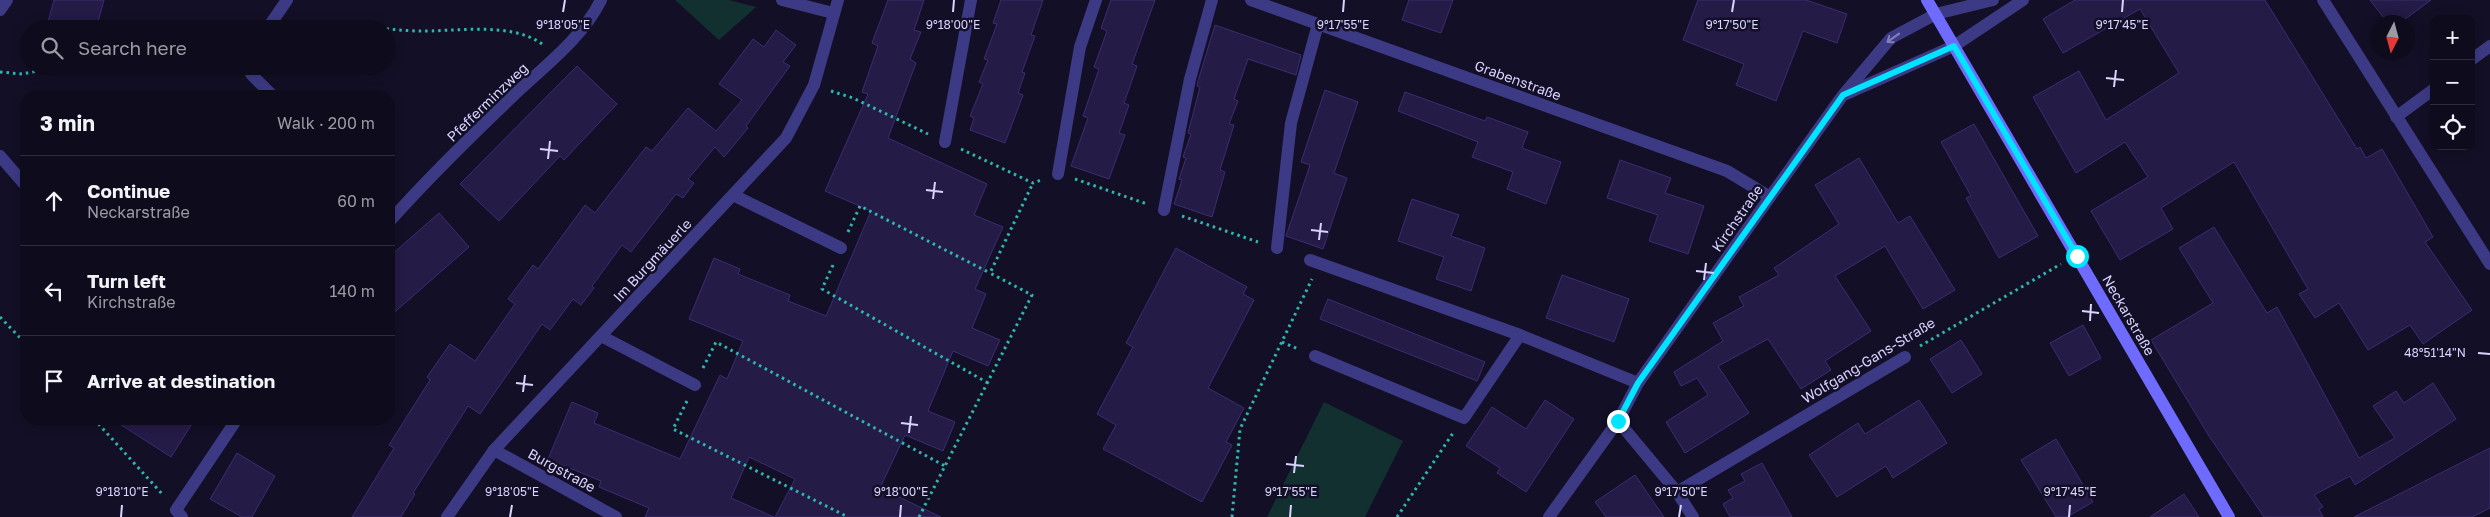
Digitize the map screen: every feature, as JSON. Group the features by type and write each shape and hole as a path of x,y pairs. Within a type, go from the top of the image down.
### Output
{"main road":[{"name":"Neckarstraße","path":"1927,0 2229,517"}],"street":[{"path":"0,10 7,0"},
{"path":"274,20 287,0"},
{"name":"Pfefferminzweg","path":"395,214 512,97 558,56 594,14 601,0"},
{"path":"782,0 833,13"},
{"name":"Im Burgmäuerle","path":"447,517 494,450 786,138 814,85 838,0"},
{"path":"945,142 971,0"},
{"path":"1058,174 1080,47 1096,0"},
{"path":"1164,210 1190,79 1212,0"},
{"name":"Grabenstraße","path":"1251,0 1727,171 1770,197"},
{"name":"Kirchstraße","path":"1549,517 1618,421 1638,383 1770,197 1843,95 1891,38 1936,14 1992,0"},
{"path":"1843,95 1954,46 2024,0"},
{"path":"2323,0 2490,264"},
{"path":"1277,248 1291,123 1318,24"},
{"path":"2475,57 2490,46"},
{"path":"253,75 267,90"},
{"path":"2396,117 2430,91"},
{"path":"0,156 20,179"},
{"path":"733,196 841,248"},
{"path":"1315,262 1520,335 1638,383"},
{"path":"1315,356 1464,418 1520,335"},
{"path":"601,336 695,385"},
{"name":"Wolfgang-Gans-Straße","path":"1677,492 1905,357"},
{"path":"1618,421 1677,492 1693,517"},
{"path":"179,513 231,425"},
{"name":"Burgstraße","path":"494,450 616,517"}],"path":[{"path":"395,29 418,31 472,29 532,37"},
{"path":"0,72 20,74"},
{"path":"990,273 1033,183"},
{"path":"919,517 988,382 1032,295 860,206 822,289 988,382"},
{"name":"Wolfgang-Gans-Straße","path":"1905,357 1932,338 2077,256"},
{"path":"1232,517 1240,429 1315,262"},
{"path":"0,317 20,338"},
{"path":"848,517 673,429 716,342 945,466"},
{"path":"1397,517 1464,418"},
{"path":"99,425 179,513"}],"green space":[{"path":"675,0 729,0 756,7 719,40"},
{"path":"1324,402 1403,441 1365,517 1267,517"}],"building":[{"path":"54,0 104,0 98,20 48,20"},
{"path":"888,0 924,0 914,30 921,32 910,59 916,63 888,138 987,184 974,215 1003,227 975,289 986,294 972,328 1000,340 988,366 953,351 928,411 955,422 943,451 905,435 880,488 941,517 775,517 795,479 749,457 731,498 774,517 645,517 649,508 599,487 601,481 548,459 572,402 598,413 594,423 680,459 720,375 727,379 743,341 689,319 714,258 740,269 738,274 790,295 788,301 826,316 871,211 825,191 868,94 862,92 878,46 872,43"},
{"path":"1001,0 1043,0 1031,35 1035,36 1022,72 1025,73 1018,93 1023,95 1005,143 970,130 974,118 970,116 983,84 979,82 988,60 984,59 997,24 993,23"},
{"path":"1111,0 1155,0 1132,64 1137,66 1124,103 1129,105 1119,133 1125,135 1109,179 1071,166 1088,118 1083,116 1099,69 1094,67 1107,31 1101,28"},
{"path":"1409,0 1453,0 1441,33 1402,20"},
{"path":"1698,0 1806,0 1847,14 1837,43 1803,31 1776,101 1736,85 1744,64 1683,40"},
{"path":"2075,0 2265,0 2357,149 2360,147 2366,158 2382,149 2433,237 2425,242 2472,310 2423,344 2410,325 2368,350 2339,303 2315,318 2299,294 2308,289 2234,162 2161,208 2173,229 2120,260 2091,211 2148,177 2125,142 2076,173 2033,97 2079,71 2106,120 2179,73 2140,9 2063,53 2043,19"},
{"path":"2370,0 2431,0 2411,15 2382,15"},
{"path":"1215,25 1301,55 1296,75 1248,59 1234,99 1238,101 1229,124 1234,125 1220,170 1225,172 1212,217 1174,204 1182,180 1179,179 1186,158 1183,157 1191,134 1188,133 1200,87 1197,86 1198,81"},
{"path":"776,30 796,45 783,62 790,66 746,126 748,128 724,157 715,147 688,179 694,183 683,198 676,194 631,252 622,245 592,286 594,288 581,305 573,299 550,330 542,324 480,414 468,406 413,493 415,494 401,517 352,517 394,448 389,445 430,380 427,377 450,344 475,361 515,304 508,299 533,265 538,269 585,205 595,213 646,147 652,151 688,108 716,131 742,100 719,84 753,39 764,47"},
{"path":"577,66 617,104 564,160 560,156 499,221 460,184"},
{"path":"1325,90 1358,102 1334,173 1347,178 1323,249 1286,236 1310,165 1301,162"},
{"path":"1405,92 1485,121 1487,117 1528,132 1522,148 1561,162 1546,204 1507,189 1513,172 1472,157 1478,142 1398,111"},
{"path":"1974,124 2038,236 1999,258 1966,198 1971,196 1941,142"},
{"path":"1859,158 1898,223 1910,216 1955,290 1923,309 1885,246 1835,276 1871,331 1825,361 1831,370 1801,389 1768,339 1718,366 1749,413 1685,453 1666,422 1708,395 1697,378 1681,386 1674,372 1723,341 1713,323 1744,306 1739,297 1779,275 1774,268 1839,224 1815,185"},
{"path":"1620,160 1671,178 1665,193 1704,206 1688,254 1649,241 1658,215 1607,198"},
{"path":"1412,199 1459,215 1451,236 1485,248 1471,291 1436,279 1444,257 1398,241"},
{"path":"439,213 469,247 395,312 395,252"},
{"path":"2214,227 2267,313 2277,307 2359,458 2395,438 2373,406 2396,391 2404,403 2433,383 2456,419 2355,485 2350,476 2314,495 2323,507 2319,509 2323,517 2264,517 2209,436 2151,340 2213,303 2179,248"},
{"path":"1176,248 1247,287 1243,294 1254,300 1208,388 1244,408 1226,442 1232,445 1202,502 1103,449 1116,425 1097,414 1133,347 1126,343"},
{"path":"1562,275 1629,299 1614,342 1546,318"},
{"path":"1328,299 1485,362 1477,381 1320,319"},
{"path":"2083,325 2101,358 2069,376 2050,343"},
{"path":"1961,340 1982,374 1952,393 1930,359"},
{"path":"1545,400 1574,419 1526,492 1497,473 1500,468 1466,446 1492,407 1526,429"},
{"path":"1919,400 1947,443 1893,478 1886,466 1837,497 1809,455 1858,423 1865,434"},
{"path":"121,425 191,425 171,457"},
{"path":"2056,439 2093,502 2067,517 2056,517 2021,460"},
{"path":"2490,448 2490,508 2472,517 2354,517"},
{"path":"237,453 275,476 252,517 242,517 210,499"},
{"path":"1762,463 1792,517 1730,517 1723,504 1733,498 1728,490 1745,481 1741,474"},
{"path":"1635,475 1664,517 1606,517 1595,502"},
{"path":"2184,494 2199,517 2150,517"}],"route":[{"path":"1618,421 1638,383 1843,95 1954,46 2077,256"}]}
